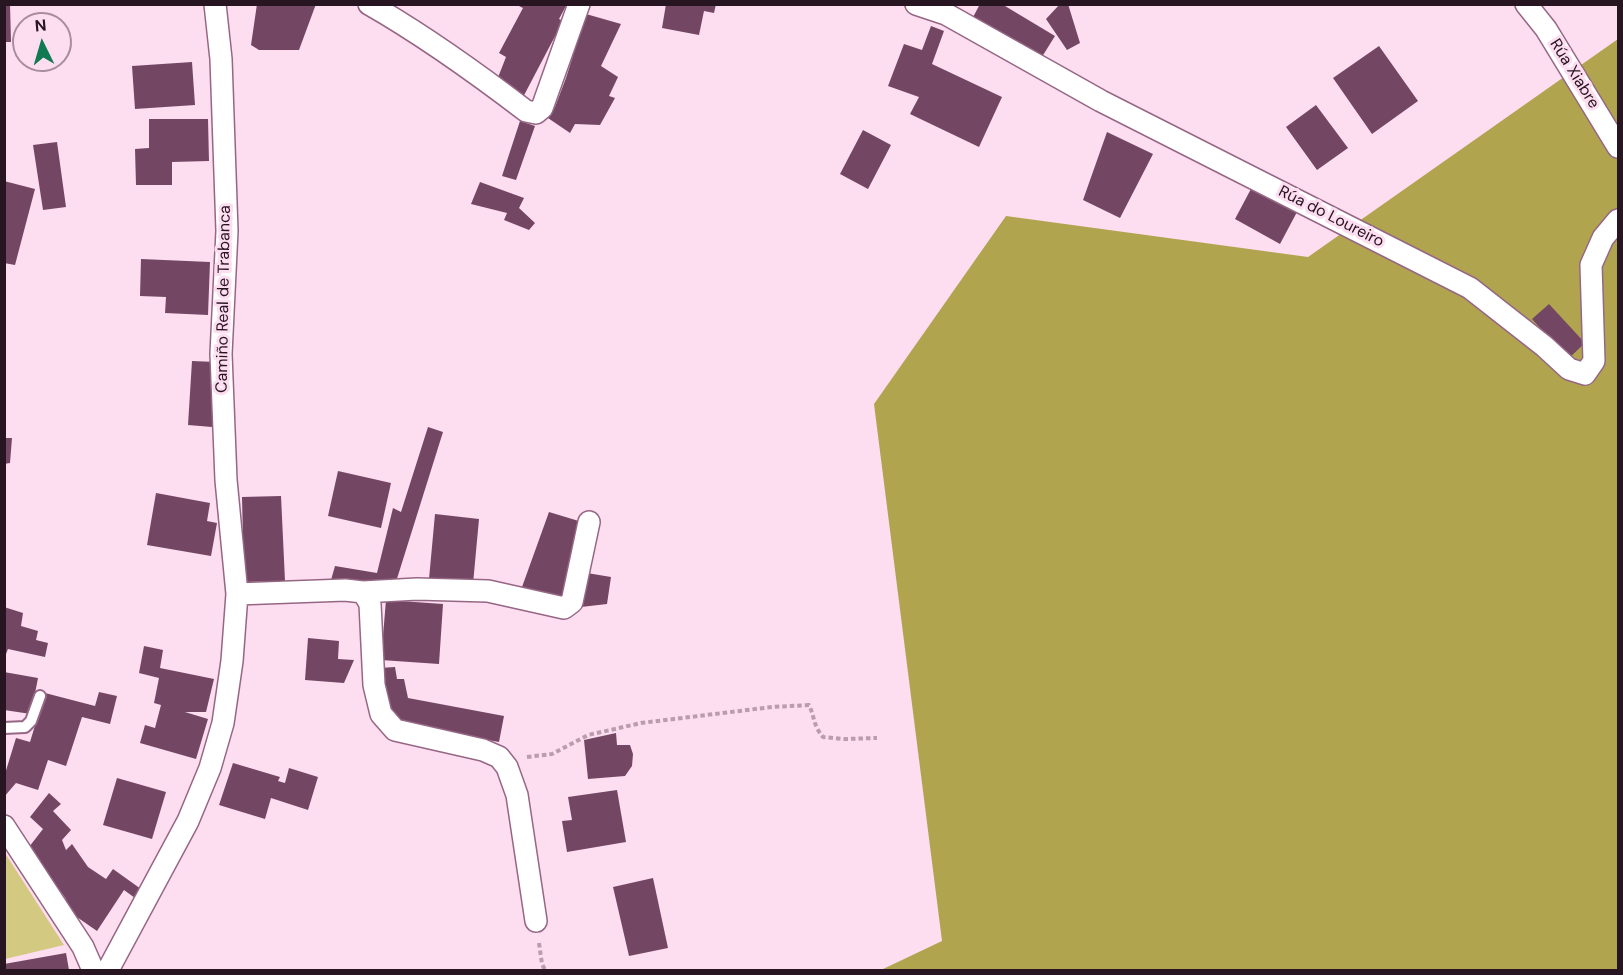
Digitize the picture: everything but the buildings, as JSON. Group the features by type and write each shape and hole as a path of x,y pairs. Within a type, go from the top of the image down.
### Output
{"street":[{"name":"Camiño Real de Trabanca","path":"108,970 188,821 210,768 224,723 232,661 237,594 226,480 221,354 227,231 221,59 215,4"},
{"path":"369,4 464,64 526,111 537,113 542,108 579,4"},
{"name":"Rúa do Loureiro","path":"916,4 946,14 1101,101 1470,288 1544,345 1569,369 1585,374 1594,361 1591,266 1603,238 1618,220"},
{"name":"Rúa Xiabre","path":"1526,4 1546,29 1618,147"},
{"path":"237,594 417,589 488,591 564,608 572,602 589,522"},
{"path":"363,592 370,604 374,685 381,714 395,730 483,750 499,757 507,767 517,795 536,921"},
{"path":"4,826 83,947 93,970"}],"lane":[{"path":"4,728 25,727 31,721 40,696"}],"path":[{"path":"499,757 524,758 552,754 588,735 641,723 772,707 809,705 815,728 823,737 877,738"}],"shaded area":[{"path":"1618,39 1618,970 881,970 942,941 874,404 1006,216 1308,257"},
{"path":"5,853 64,945 5,959"}]}
